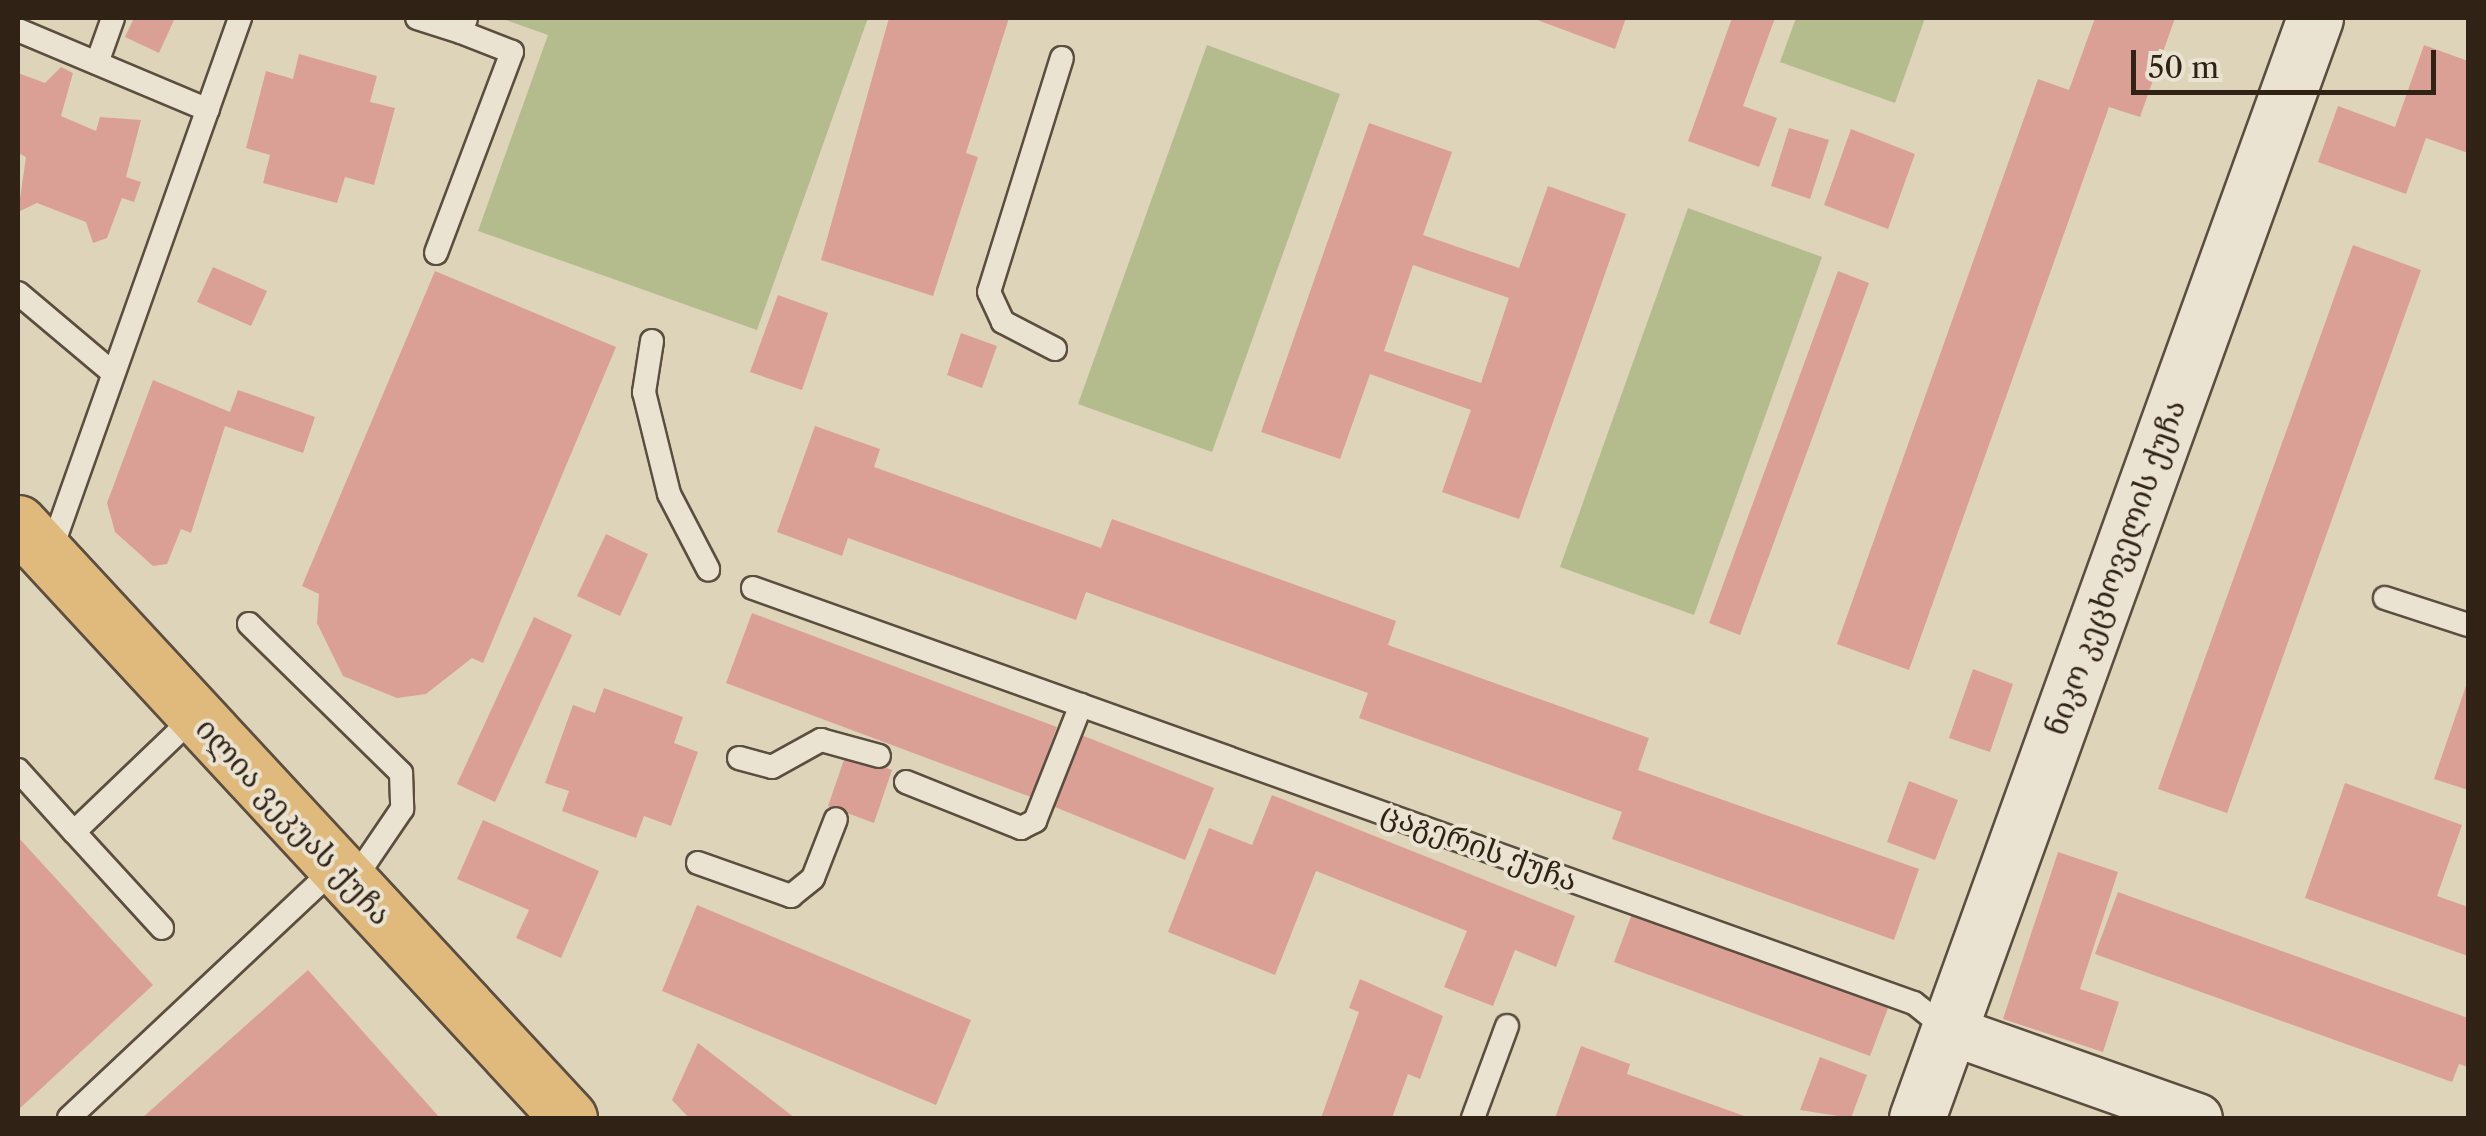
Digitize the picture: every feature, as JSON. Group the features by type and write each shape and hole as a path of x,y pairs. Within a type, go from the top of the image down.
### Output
{"main road":[{"name":"ილია ვეკუას ქუჩა","path":"33,540 570,1118"}],"street":[{"name":"ნიკო კეცხოველის ქუჩა","path":"1917,1118 2314,18"},
{"name":"ცაგერის ქუჩა","path":"1949,1030 2198,1118"}],"lane":[{"path":"97,64 113,18"},
{"path":"33,540 114,373 240,18"},
{"path":"417,18 463,25 512,52 436,253"},
{"path":"18,30 208,110"},
{"path":"1056,350 1004,322 990,292 1062,58"},
{"path":"18,293 114,373"},
{"path":"652,341 644,392 669,494 708,569"},
{"name":"ცაგერის ქუჩა","path":"753,588 1914,1002 1949,1030"},
{"path":"2384,598 2468,626"},
{"path":"70,1118 343,876 402,808 401,773 248,624"},
{"path":"906,782 1021,828 1034,822 1081,705"},
{"path":"74,832 194,717"},
{"path":"739,758 772,767 820,740 879,756"},
{"path":"18,770 162,928"},
{"path":"698,864 791,896 813,878 836,819"},
{"path":"1473,1118 1507,1026"}],"green space":[{"path":"500,18 868,18 757,330 478,231 548,35"},
{"path":"1796,18 1925,18 1895,103 1780,62"},
{"path":"1207,45 1340,94 1212,452 1078,404"},
{"path":"1688,208 1822,257 1694,615 1560,567"}],"building":[{"path":"134,18 174,20 159,53 125,37"},
{"path":"889,18 1009,18 966,153 978,157 933,296 821,260"},
{"path":"1532,18 1626,18 1615,49"},
{"path":"1732,18 1775,18 1743,106 1777,118 1759,167 1688,141"},
{"path":"2095,18 2175,18 2140,117 2109,107 1909,670 1837,644 2038,79 2069,90"},
{"path":"2424,45 2468,61 2468,153 2426,138 2406,194 2318,162 2338,106 2395,127"},
{"path":"299,54 377,76 370,102 395,108 374,185 345,177 337,203 263,183 270,155 246,148 266,71 293,79"},
{"path":"61,67 73,73 61,116 96,131 100,117 141,120 126,177 141,182 134,202 122,198 107,238 93,243 86,222 37,203 18,212 26,157 18,153 18,73 45,83"},
{"path":"1369,123 1452,152 1423,235 1519,268 1548,186 1626,214 1519,519 1442,492 1471,410 1370,374 1340,459 1261,432","holes":["1413,265 1509,298 1481,383 1384,351"]},
{"path":"1789,128 1829,140 1810,199 1771,186"},
{"path":"1851,129 1915,154 1888,229 1824,205"},
{"path":"2353,245 2421,270 2227,813 2158,789"},
{"path":"213,267 267,291 251,326 197,302"},
{"path":"435,271 616,347 483,663 472,658 426,694 397,698 343,676 317,623 319,594 302,586"},
{"path":"1838,271 1869,283 1740,635 1709,623"},
{"path":"778,295 828,313 802,390 750,372"},
{"path":"961,333 997,346 982,388 947,375"},
{"path":"153,380 230,412 238,390 315,417 303,453 225,426 191,533 181,529 167,564 153,566 115,532 107,503"},
{"path":"815,426 880,449 874,467 1101,548 1112,519 1396,621 1388,645 1649,738 1638,770 1919,869 1894,940 1612,839 1622,812 1359,718 1368,693 1086,592 1076,620 848,538 842,556 777,532"},
{"path":"606,534 648,554 620,616 577,596"},
{"path":"752,613 1057,727 1031,797 726,683"},
{"path":"534,617 572,635 495,802 457,784"},
{"path":"1973,669 2013,684 1990,752 1949,738"},
{"path":"2468,680 2468,790 2434,779"},
{"path":"604,688 683,717 674,743 698,752 671,826 644,816 636,838 562,811 569,791 545,783 573,705 595,713"},
{"path":"1079,734 1214,788 1185,860 1050,805"},
{"path":"846,754 892,770 874,823 828,806"},
{"path":"1909,781 1958,800 1935,860 1887,842"},
{"path":"2345,783 2462,825 2437,896 2468,907 2468,956 2305,898"},
{"path":"1272,795 1575,916 1556,967 1515,950 1493,1006 1444,987 1467,931 1316,871 1275,975 1168,932 1209,828 1252,845"},
{"path":"483,820 599,871 561,958 516,938 529,910 457,879"},
{"path":"18,837 153,985 18,1110"},
{"path":"2058,852 2118,872 2080,989 2119,1002 2103,1052 2003,1019"},
{"path":"2118,892 2468,1018 2468,1067 2459,1064 2452,1082 2095,954"},
{"path":"697,905 971,1020 936,1105 662,991"},
{"path":"1632,914 1888,1008 1870,1056 1614,962"},
{"path":"308,970 440,1118 142,1118"},
{"path":"1360,979 1443,1016 1420,1079 1408,1074 1392,1118 1321,1118 1359,1012 1349,1008"},
{"path":"698,1043 795,1118 689,1118 672,1100"},
{"path":"1581,1046 1630,1064 1627,1074 1750,1118 1555,1118"},
{"path":"1820,1057 1867,1075 1851,1118 1800,1110"}]}
